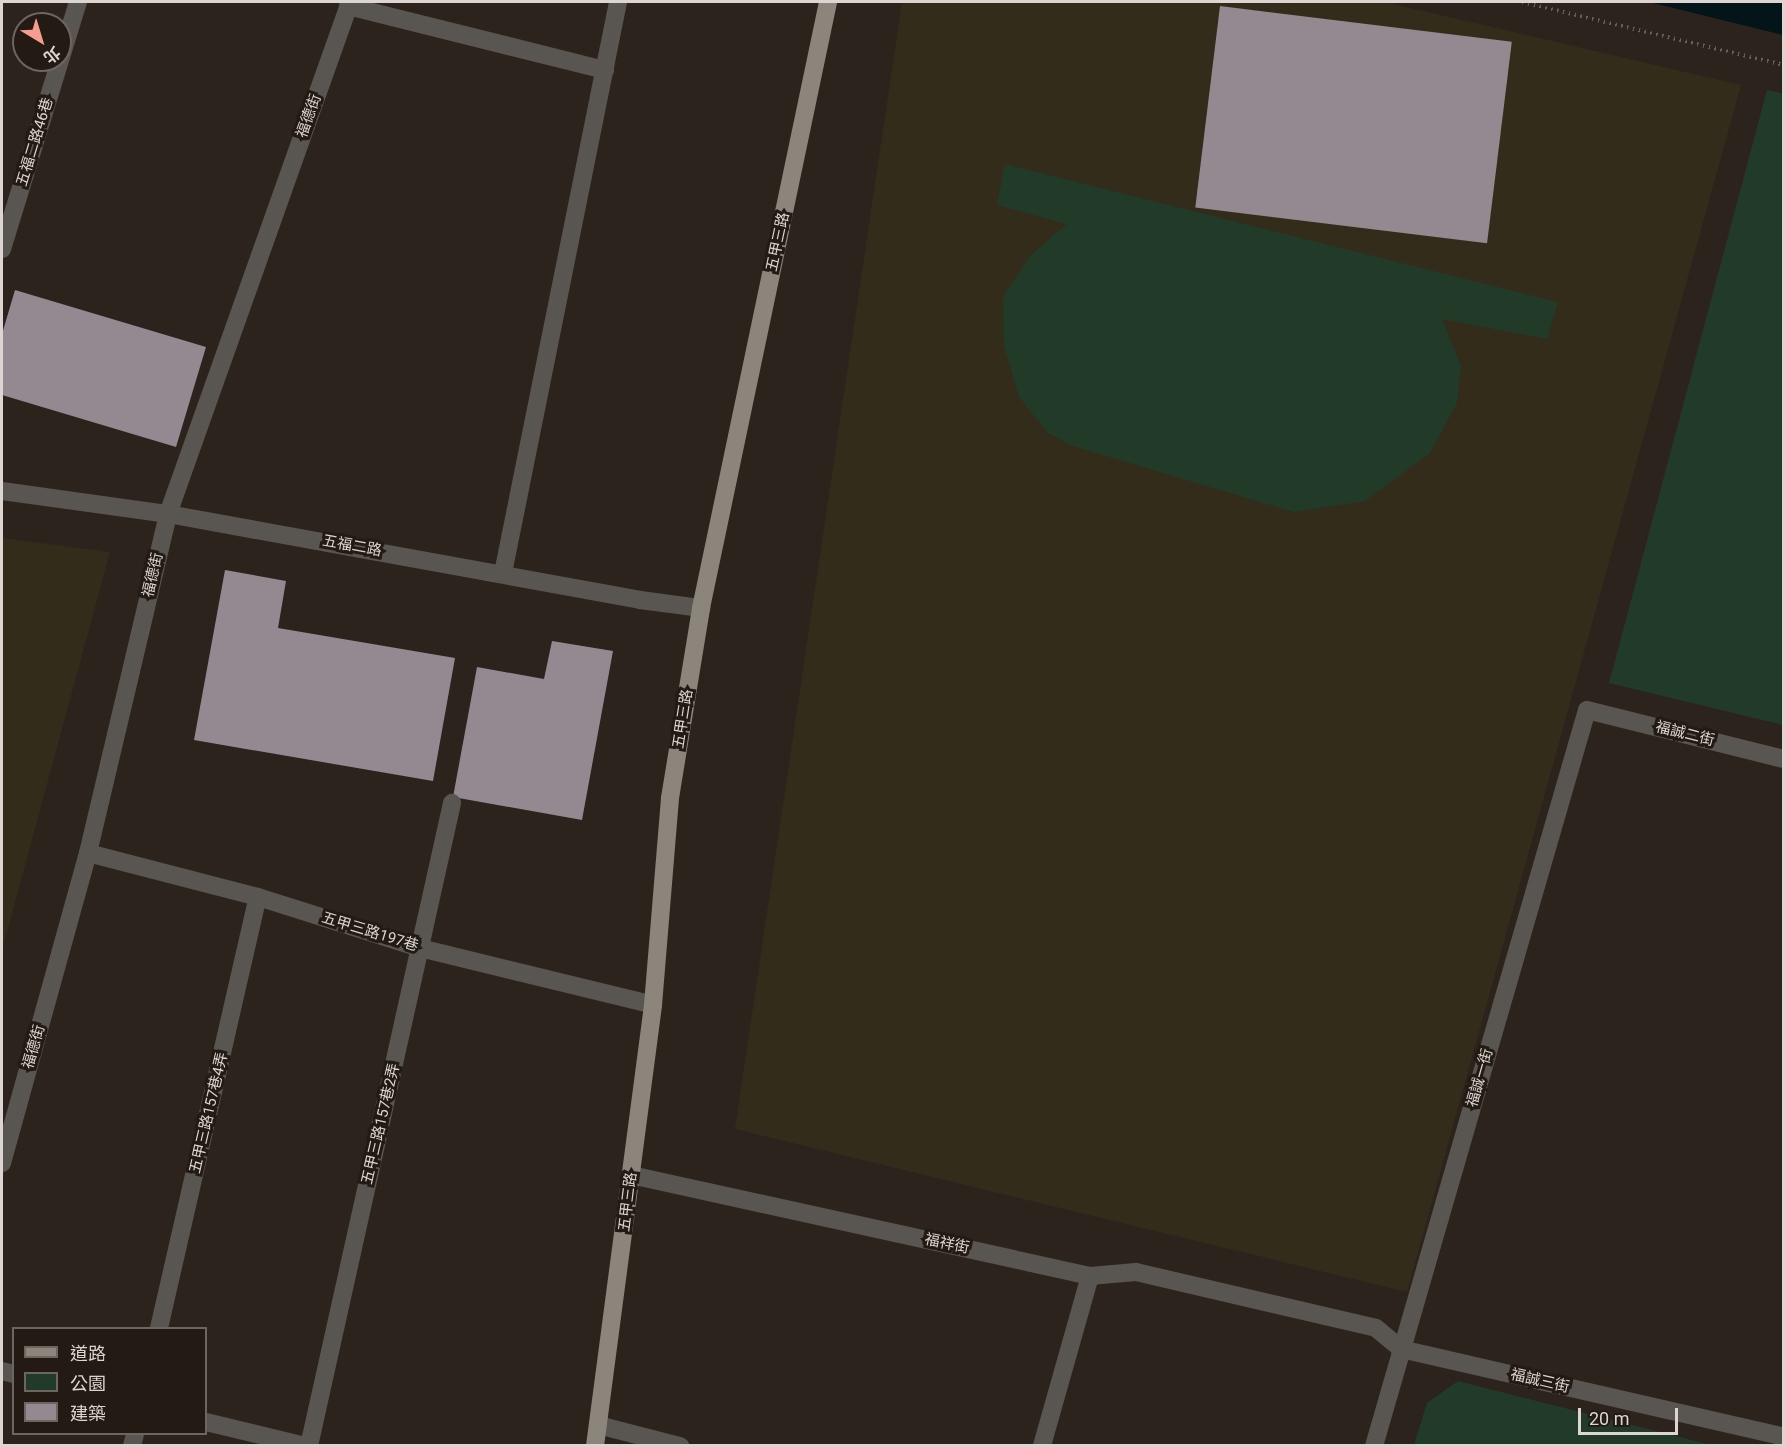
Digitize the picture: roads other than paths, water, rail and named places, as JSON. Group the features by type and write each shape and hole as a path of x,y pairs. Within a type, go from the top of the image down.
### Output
{"main road":[{"name":"五甲三路","path":"595,1446 653,1005 670,798 701,608 828,2"}],"street":[{"name":"五福二路46巷","path":"2,249 78,2"},
{"path":"503,573 618,2"},
{"path":"349,4 605,70"},
{"name":"福德街","path":"2,1163 88,853 168,514 349,4"},
{"name":"五福二路","path":"2,491 168,514 503,573 640,600 701,608"},
{"name":"福誠二街","path":"1587,710 1784,759"},
{"name":"福誠一街","path":"1374,1446 1587,710"},
{"name":"五甲三路157巷2弄","path":"307,1446 452,803"},
{"name":"五甲三路197巷","path":"88,853 258,897 420,948 653,1005"},
{"name":"五甲三路157巷4弄","path":"159,1327 258,897"},
{"name":"福祥街","path":"631,1175 1090,1276 1136,1272 1376,1328 1401,1349"},
{"path":"1042,1446 1090,1276"},
{"name":"福誠三街","path":"1401,1349 1784,1437"},
{"path":"207,1422 307,1446"},
{"path":"598,1425 680,1446"}]}
